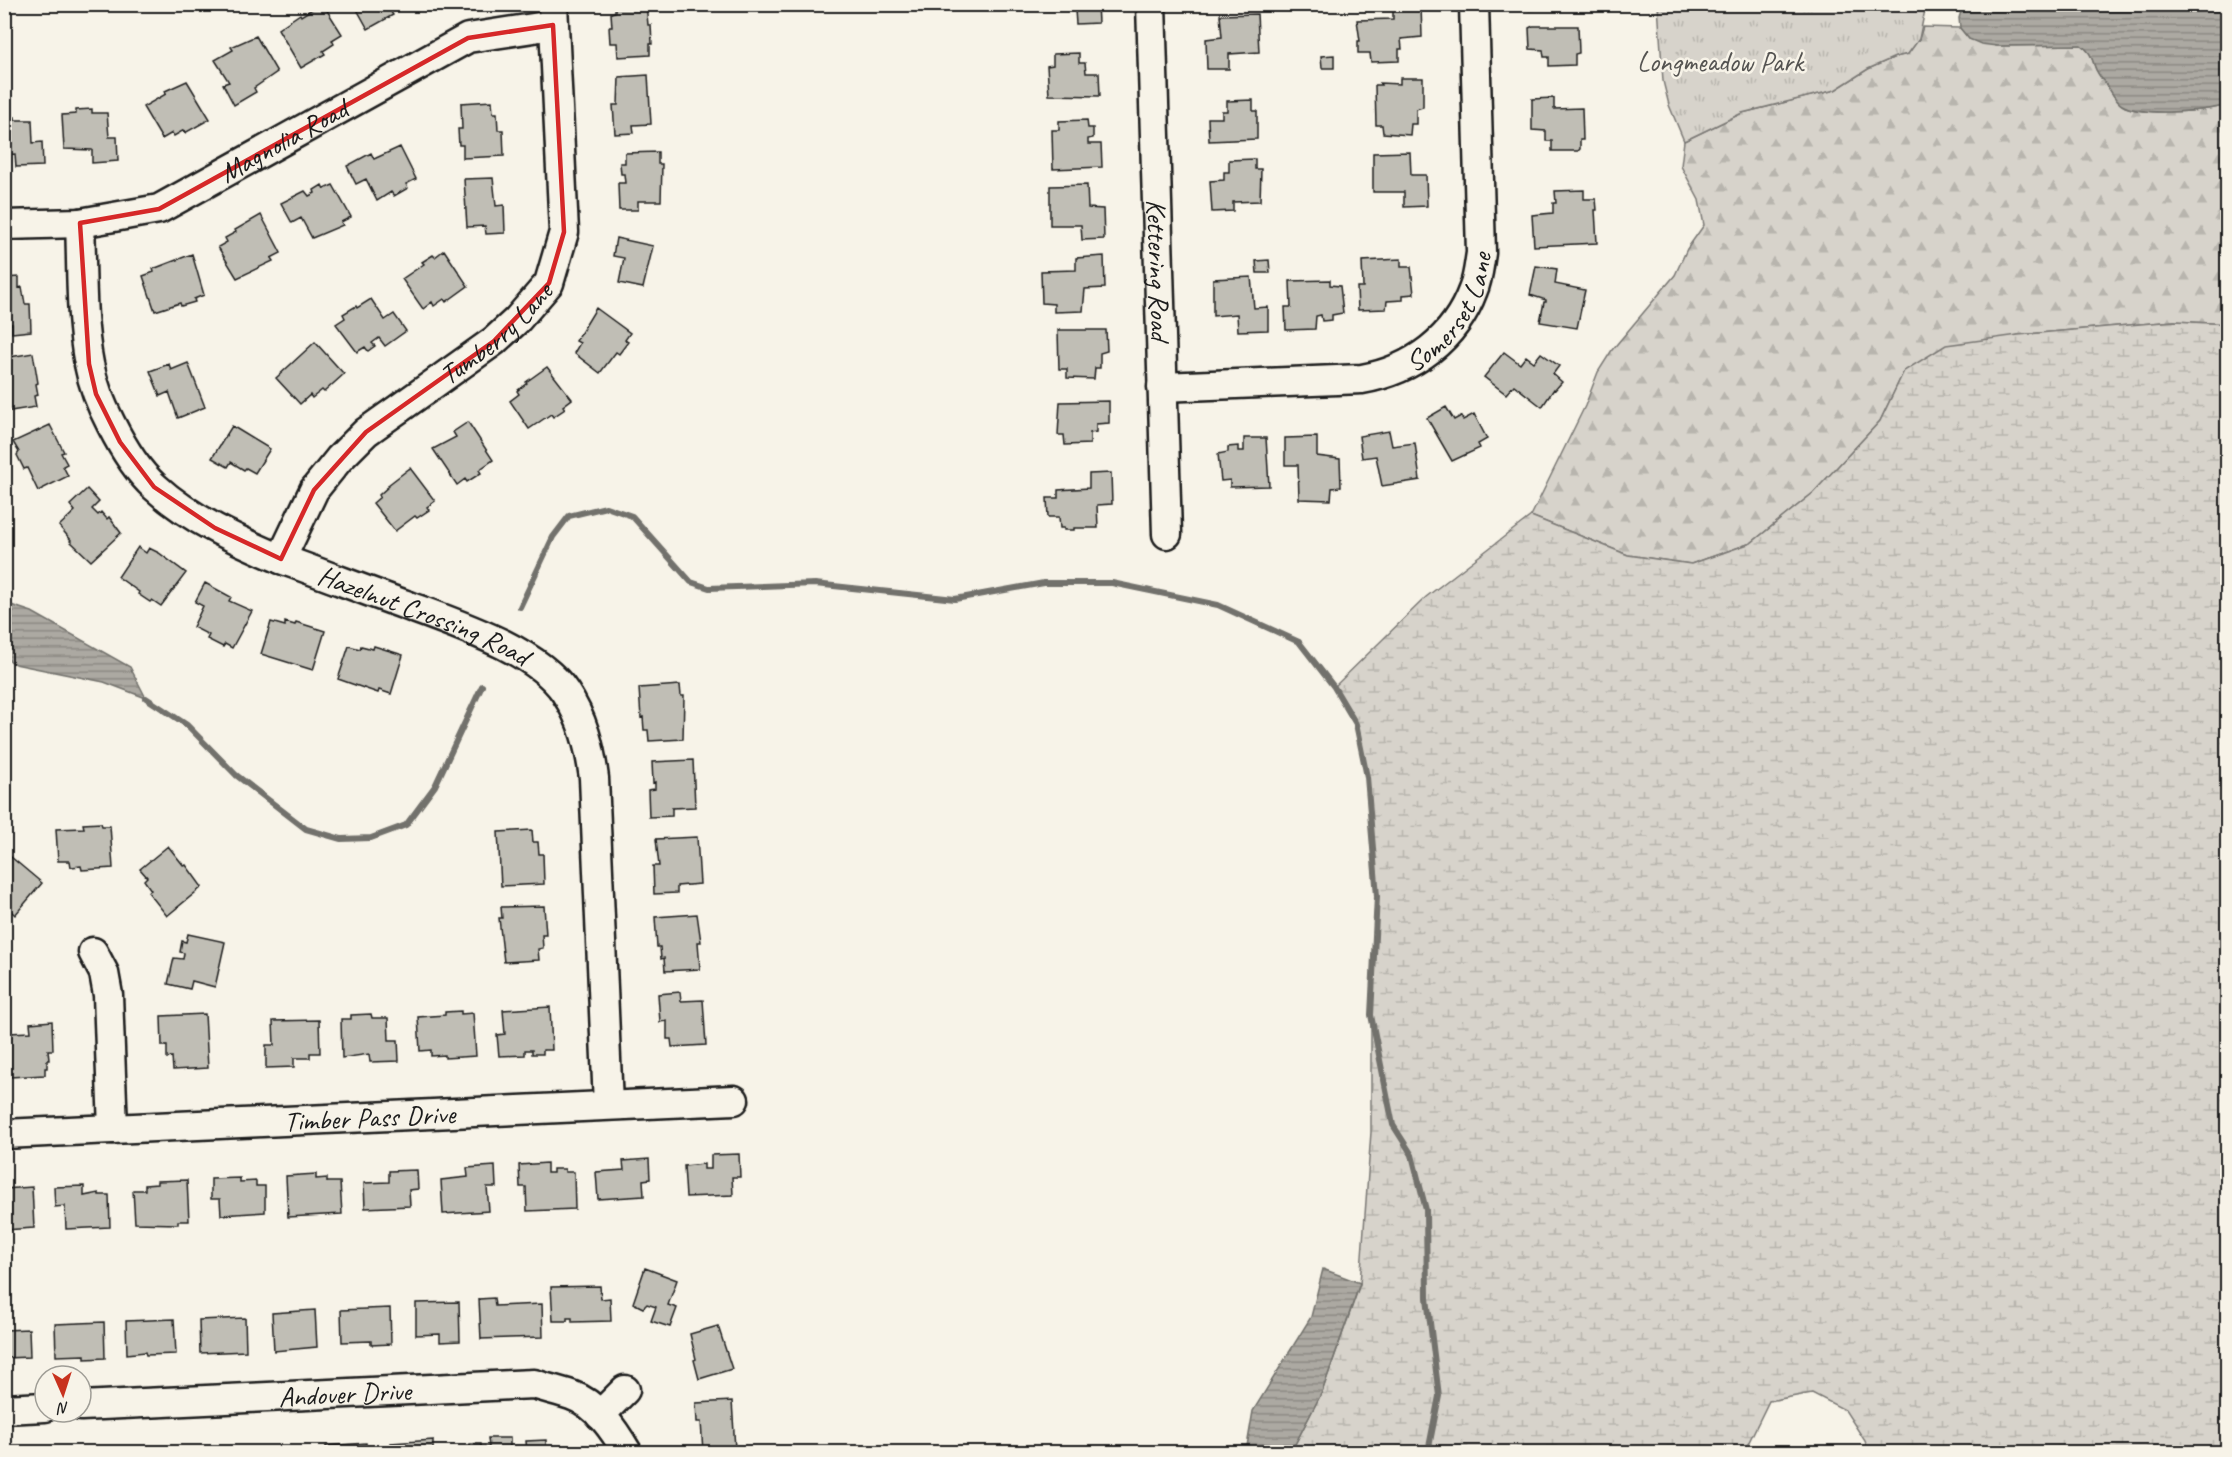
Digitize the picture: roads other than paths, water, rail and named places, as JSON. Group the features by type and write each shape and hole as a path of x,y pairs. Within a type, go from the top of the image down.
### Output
{"street":[{"name":"Kettering Road","path":"1151,4 1167,534"},
{"name":"Somerset Lane","path":"1162,387 1362,379 1381,375 1402,368 1432,348 1463,314 1474,288 1481,253 1474,4"},
{"name":"Magnolia Road","path":"4,225 80,223 159,208 468,38 553,15"},
{"name":"Tumberry Lane","path":"281,559 314,490 339,459 366,432 494,341 517,320 549,283 564,232 553,15"},
{"name":"Hazelnut Crossing Road","path":"80,223 85,337 96,394 120,442 154,487 183,509 224,532 281,559 477,632 512,649 544,672 564,691 583,726 590,749 594,778 608,1105"},
{"path":"93,952 104,973 108,995 113,1129"},
{"name":"Timber Pass Drive","path":"4,1134 734,1100"},
{"name":"Andover Drive","path":"93,1405 534,1384 574,1396 600,1415 627,1452"},
{"path":"600,1415 625,1390"},
{"path":"4,1409 33,1408"}],"waterway":[{"path":"520,607 553,537 569,516 606,507 632,516 691,582 709,588 815,584 955,599 1044,583 1112,583 1218,605 1299,642 1334,687 1356,724 1367,777 1377,896 1371,1015 1393,1125 1412,1155 1426,1210 1427,1298 1439,1396 1428,1452"},
{"path":"146,698 187,725 236,775 306,829 341,839 371,838 406,825 435,786 482,686"}],"park label":[{"name":"Longmeadow Park","path":"1720,61"}]}
